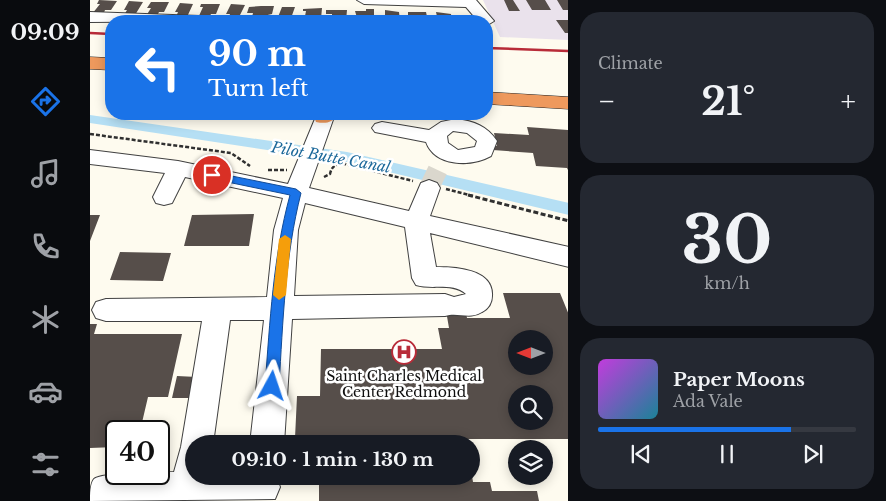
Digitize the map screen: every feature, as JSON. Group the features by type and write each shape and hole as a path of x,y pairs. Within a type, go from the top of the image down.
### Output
{"highway":[{"path":"90,63 105,64"},
{"path":"90,74 105,75"},
{"path":"493,86 568,91"},
{"path":"493,98 568,103"}],"street":[{"path":"364,0 469,2 480,15"},
{"path":"90,17 105,18"},
{"path":"382,128 441,151"},
{"path":"268,435 286,230 312,143"},
{"path":"90,157 178,168 312,143 416,222 568,257"},
{"path":"164,197 178,168"},
{"path":"429,188 416,222 425,278 446,305"},
{"path":"106,310 472,305 479,299 479,291 473,283 463,278 425,278"},
{"path":"197,435 218,309"},
{"path":"188,489 189,485"},
{"path":"99,495 188,489 263,488"}],"path":[{"path":"90,134 230,153 254,168"},
{"path":"260,169 312,143"}],"shaded area":[{"path":"483,0 568,0 568,40 500,37 493,22 493,15 490,15"}],"building":[{"path":"99,0 117,1 111,10 105,10 103,15 92,14 100,4 97,4"},
{"path":"504,0 513,0 520,11 509,11"},
{"path":"526,0 545,0 551,10 532,10"},
{"path":"557,0 568,0 568,10 563,10"},
{"path":"129,1 143,2 135,15 124,15 127,10 124,10"},
{"path":"151,2 169,2 164,12 159,12 158,15 147,15 151,8 147,8"},
{"path":"180,3 193,4 188,15 177,15 178,12 175,12"},
{"path":"201,4 220,4 216,14 210,15 199,15 203,7 200,7"},
{"path":"231,4 245,5 240,15 226,14"},
{"path":"274,6 272,14 268,15 247,13 249,7"},
{"path":"282,7 295,7 292,15 279,15"},
{"path":"322,8 321,15 305,15 306,11 303,11 303,9"},
{"path":"366,9 374,9 374,15 356,15 355,11 366,11"},
{"path":"326,10 347,10 347,15 326,14"},
{"path":"385,10 399,12 399,15 385,15"},
{"path":"408,12 426,12 427,15 411,15 408,15"},
{"path":"436,12 451,15 437,15"},
{"path":"556,20 568,20 568,33 565,33"},
{"path":"527,127 568,130 568,170 567,168 536,166 533,153 493,150 492,145 497,146 494,133 529,135"},
{"path":"254,214 249,246 184,246 192,215"},
{"path":"90,215 100,215 90,241"},
{"path":"120,252 171,253 163,281 110,280"},
{"path":"503,293 560,293 568,313 568,439 480,439 480,435 295,435 297,396 320,396 321,349 442,349 438,328 449,328 444,299 463,299 467,318 510,318"},
{"path":"90,324 97,324 94,334 182,334 168,397 148,397 143,420 105,420 105,447 90,448"},
{"path":"177,376 197,377 192,398 172,398"},
{"path":"480,482 490,482 492,491 537,491 539,501 319,501 319,485 480,485"}],"waterway":[{"name":"Pilot Butte Canal","path":"90,119 347,157 568,209"}],"tunnel":[{"path":"429,188 441,163"}],"railway":[{"path":"90,33 105,34"},
{"path":"493,48 568,51"}],"slow traffic":[{"path":"279,295 285,239"}],"place":[{"name":"Saint Charles Medical Center Redmond","path":"404,352"}],"route":[{"path":"212,175 296,193 286,230 281,268 272,386"}]}
